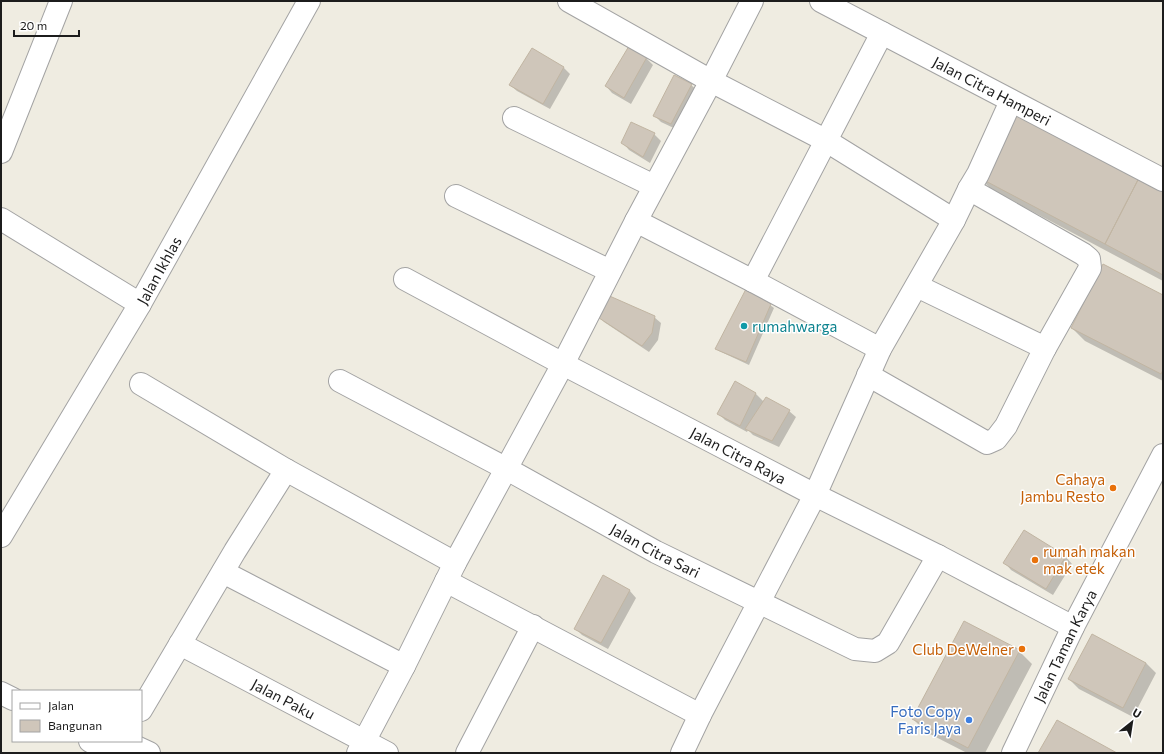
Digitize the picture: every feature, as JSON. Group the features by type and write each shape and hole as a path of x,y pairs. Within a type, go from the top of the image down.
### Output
{"street":[{"path":"1,152 61,1"},
{"name":"Jalan Ikhlas","path":"1,536 140,304 309,1"},
{"path":"569,1 711,81 825,140 954,220"},
{"path":"361,747 404,666 450,572 563,364 636,220 711,81 752,1"},
{"name":"Jalan Citra Hamperi","path":"822,1 1163,180"},
{"path":"754,281 825,140 882,33"},
{"path":"682,753 700,714 815,495 880,349 954,220 978,174 1011,101"},
{"path":"514,118 654,186"},
{"path":"868,375 987,443 996,439 1006,426 1045,348 1090,268 1089,259 1083,254 969,189"},
{"path":"456,196 610,271"},
{"path":"1,219 140,304"},
{"path":"636,220 754,281 880,349"},
{"name":"Jalan Citra Raya","path":"405,280 815,495 938,556 1073,627"},
{"path":"917,286 1045,348"},
{"name":"Jalan Citra Sari","path":"340,381 507,469 656,552 855,649 875,651 888,643 938,556"},
{"path":"141,384 286,470 450,572 533,626 700,714"},
{"name":"Jalan Taman Karya","path":"1013,753 1073,627 1163,456"},
{"path":"142,708 286,470"},
{"path":"223,572 404,666"},
{"path":"467,753 533,626"},
{"name":"Jalan Paku","path":"180,644 361,747 387,753"},
{"path":"1,693 12,698"},
{"path":"92,742 106,750 118,746 149,753"}],"building":[{"path":"629,46 647,57 624,98 605,86"},
{"path":"532,48 564,67 543,104 509,85"},
{"path":"674,75 692,84 671,124 653,116"},
{"path":"1016,106 1141,174 1105,244 978,177"},
{"path":"631,122 655,133 643,157 621,143"},
{"path":"1141,174 1163,186 1163,275 1105,244"},
{"path":"1103,264 1163,295 1163,370 1161,374 1071,328"},
{"name":"rumahwarga","path":"746,289 771,304 746,362 715,349"},
{"path":"605,294 655,316 652,333 642,346 596,316"},
{"path":"735,381 756,393 740,426 717,414"},
{"path":"766,397 790,410 772,441 745,429"},
{"name":"rumah makan mak etek","path":"1024,530 1066,556 1046,589 1003,563"},
{"path":"603,575 630,590 601,643 574,629"},
{"path":"964,621 1020,650 968,748 912,719"},
{"path":"1092,634 1146,663 1123,708 1068,679"},
{"path":"1057,720 1117,753 1038,753"}],"place":[{"name":"rumahwarga","path":"744,326"},
{"name":"Cahaya Jambu Resto","path":"1113,488"},
{"name":"rumah makan mak etek","path":"1035,560"},
{"name":"Club DeWelner","path":"1022,649"},
{"name":"Foto Copy Faris Jaya","path":"969,720"}]}
